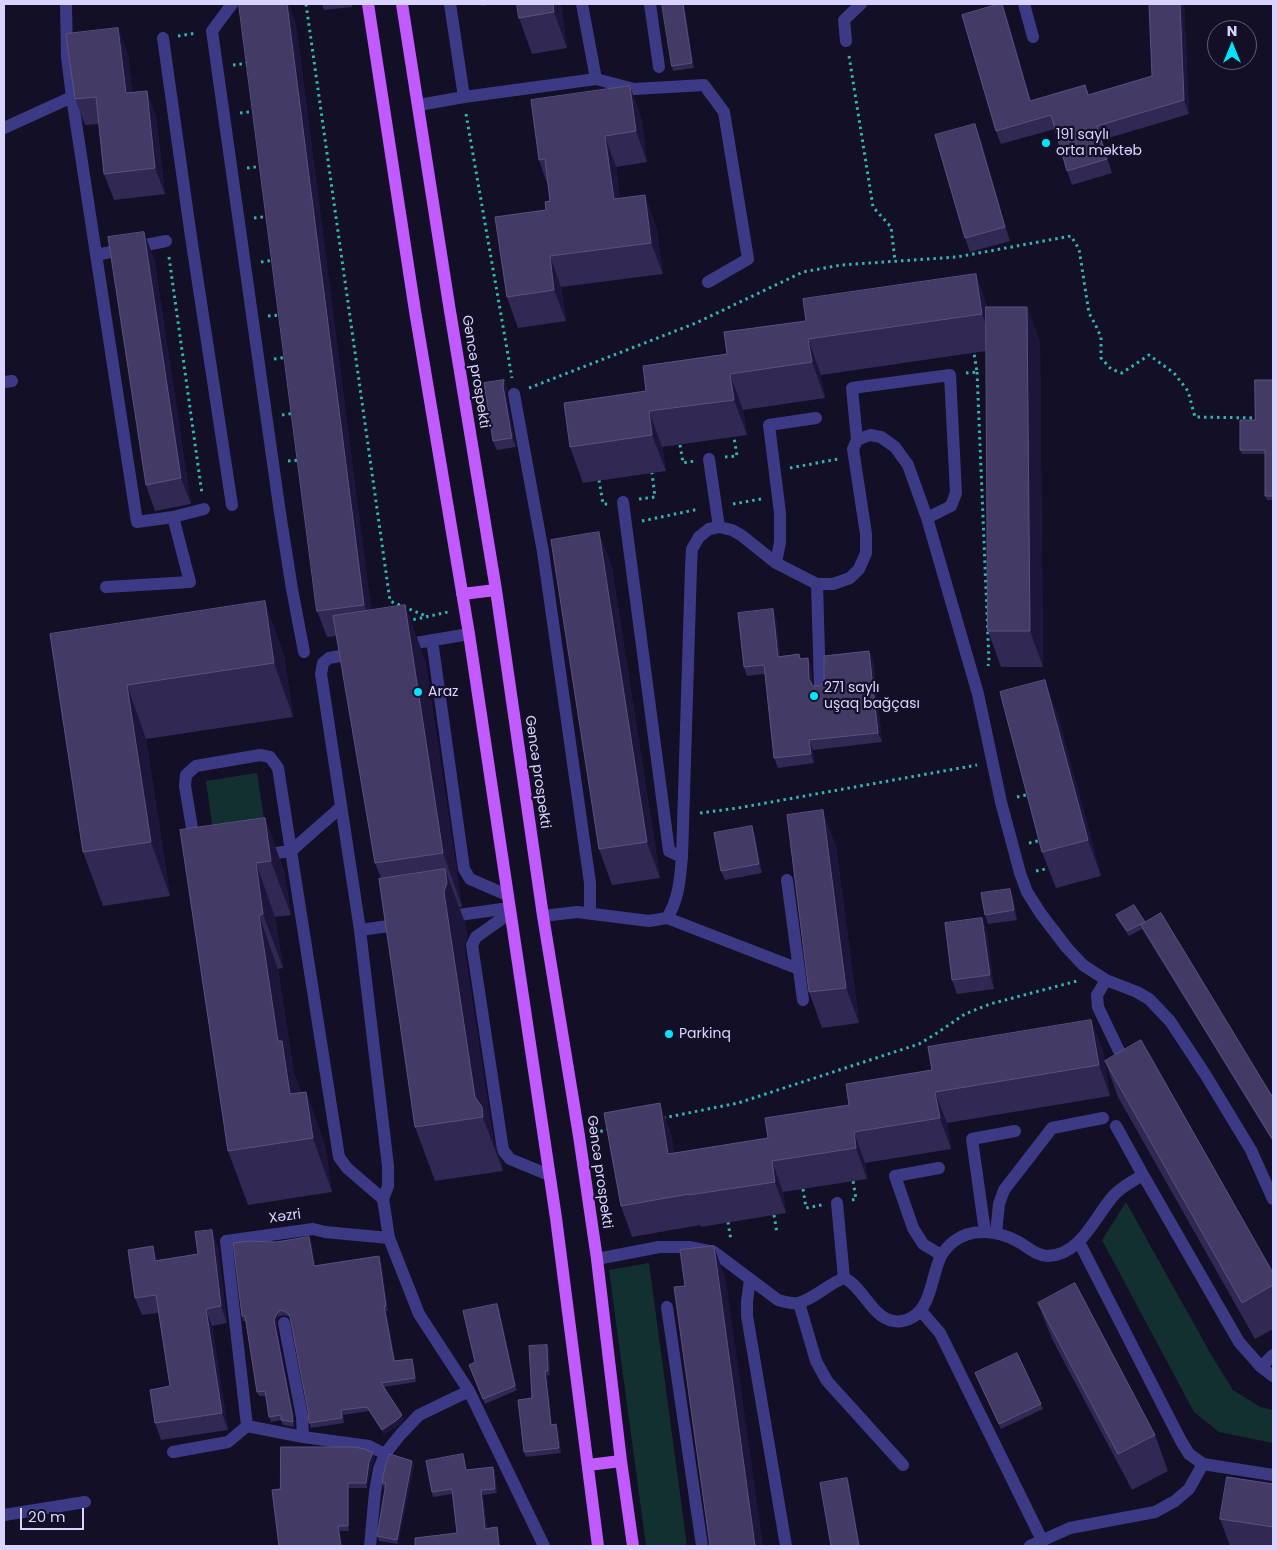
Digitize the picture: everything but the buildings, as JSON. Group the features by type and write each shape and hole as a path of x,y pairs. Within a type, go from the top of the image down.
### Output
{"main road":[{"path":"368,4 413,301 469,634 549,1175 598,1546"},
{"name":"Gəncə prospekti","path":"402,4 496,590 543,916 579,1136 597,1259 633,1546"},
{"path":"462,594 496,590"},
{"path":"588,1465 621,1461"}],"street":[{"path":"66,4 67,57 72,97 136,522 173,517 204,509"},
{"path":"232,4 212,31 277,496 304,652"},
{"path":"450,4 464,97"},
{"path":"582,4 596,79"},
{"path":"650,4 659,67"},
{"path":"846,41 844,20 861,4"},
{"path":"1024,4 1033,38"},
{"path":"163,38 232,505"},
{"path":"419,105 596,79 634,88 704,85 724,112 748,259 708,282"},
{"path":"4,128 72,97"},
{"path":"96,255 166,241"},
{"path":"667,918 674,908 678,893 682,857 690,567 692,549 699,537 709,529 719,527 732,530 776,563 816,584 833,584 850,578 858,569 866,553 866,534 853,449 857,440 852,388 950,375 956,493 951,506 927,518"},
{"path":"514,394 549,591 590,883 590,913"},
{"path":"776,563 780,542 780,512 769,425 816,418"},
{"path":"857,440 870,435 881,436 895,447 908,465 927,518 978,694 992,762 1015,856 1026,892 1067,948 1083,965 1102,977 1149,999 1170,1021 1251,1150 1273,1199"},
{"path":"709,459 719,527"},
{"path":"623,502 669,851 682,857"},
{"path":"106,587 190,582 173,517"},
{"path":"816,584 820,688"},
{"path":"395,646 469,634"},
{"path":"432,640 464,869 470,879 507,895"},
{"path":"367,651 329,658 323,663 321,674 360,930 388,1166 388,1186 383,1199 389,1238 419,1314 469,1391 544,1546"},
{"path":"199,855 196,849 185,786 186,775 196,766 260,755 270,757 278,768 339,1157 347,1168 383,1199"},
{"path":"253,856 291,851 341,807"},
{"path":"788,880 802,1000"},
{"path":"435,919 510,910"},
{"path":"510,910 476,937 472,945 504,1150 510,1159 549,1175"},
{"path":"543,916 565,913 590,913 649,921 667,918 798,969"},
{"path":"360,930 416,922"},
{"path":"1102,977 1097,995 1098,1007 1119,1051"},
{"path":"991,1232 1004,1190 1052,1128 1103,1118"},
{"path":"1116,1126 1240,1342 1261,1367 1273,1376"},
{"path":"991,1232 972,1139 1016,1131"},
{"path":"939,1168 895,1176 914,1228 923,1244 941,1255"},
{"path":"597,1259 659,1247 689,1247 714,1252 778,1300 788,1303 799,1302 835,1281 844,1278 853,1282 875,1311 890,1320 902,1321 921,1311 927,1299 941,1255 953,1242 969,1234 991,1232 1018,1241 1032,1251 1047,1256 1066,1252 1079,1242 1115,1195 1125,1186 1143,1175"},
{"path":"837,1203 844,1278"},
{"name":"Xəzri","path":"247,1426 226,1241 313,1229 325,1232 389,1238"},
{"path":"1079,1242 1189,1454 1203,1464 1273,1475"},
{"path":"750,1279 747,1316 786,1546"},
{"path":"799,1302 816,1361 827,1381 903,1465"},
{"path":"667,1307 702,1546"},
{"path":"921,1311 940,1333 1036,1543 1070,1528 1156,1512 1175,1501 1189,1489 1203,1464"},
{"path":"284,1323 302,1416 303,1437"},
{"path":"1261,1367 1273,1355"},
{"path":"370,1546 375,1492 379,1469 385,1454 400,1434 419,1415 469,1391"},
{"path":"173,1452 228,1442 247,1426 303,1437 369,1446 385,1454"},
{"path":"4,1514 85,1502"}],"path":[{"path":"306,4 390,600 428,617 403,622"},
{"path":"163,38 212,31"},
{"path":"846,41 873,207 891,227 895,261"},
{"path":"464,97 514,394 696,323 803,272 841,265 957,257 1072,236 1079,249 1089,313 1101,337 1101,358 1111,369 1122,373 1149,355 1174,373 1188,392 1195,417 1264,418"},
{"path":"166,241 204,509"},
{"path":"974,353 977,372 989,662 978,694"},
{"path":"950,375 977,372"},
{"path":"977,382 984,382"},
{"path":"774,471 854,456"},
{"path":"982,488 991,488"},
{"path":"626,524 716,506 778,497"},
{"path":"984,539 992,539"},
{"path":"986,594 993,594"},
{"path":"988,641 995,641"},
{"path":"684,815 738,808 992,762"},
{"path":"654,1120 738,1103 919,1044 965,1014 990,1004 1102,977"},
{"path":"579,1136 617,1128"},
{"path":"774,1215 777,1233"},
{"path":"728,1222 731,1241"}],"green space":[{"path":"257,773 267,837 215,845 206,781"},
{"path":"1126,1202 1213,1358 1233,1390 1260,1407 1273,1410 1273,1443 1219,1432 1194,1412 1102,1240"},
{"path":"649,1263 687,1546 646,1546 609,1270"}],"place":[{"name":"191 saylı orta məktəb","path":"1046,143"},
{"name":"Araz","path":"418,692"},
{"name":"271 saylı uşaq bağçası","path":"814,696"},
{"name":"Parkinq","path":"669,1034"}]}
